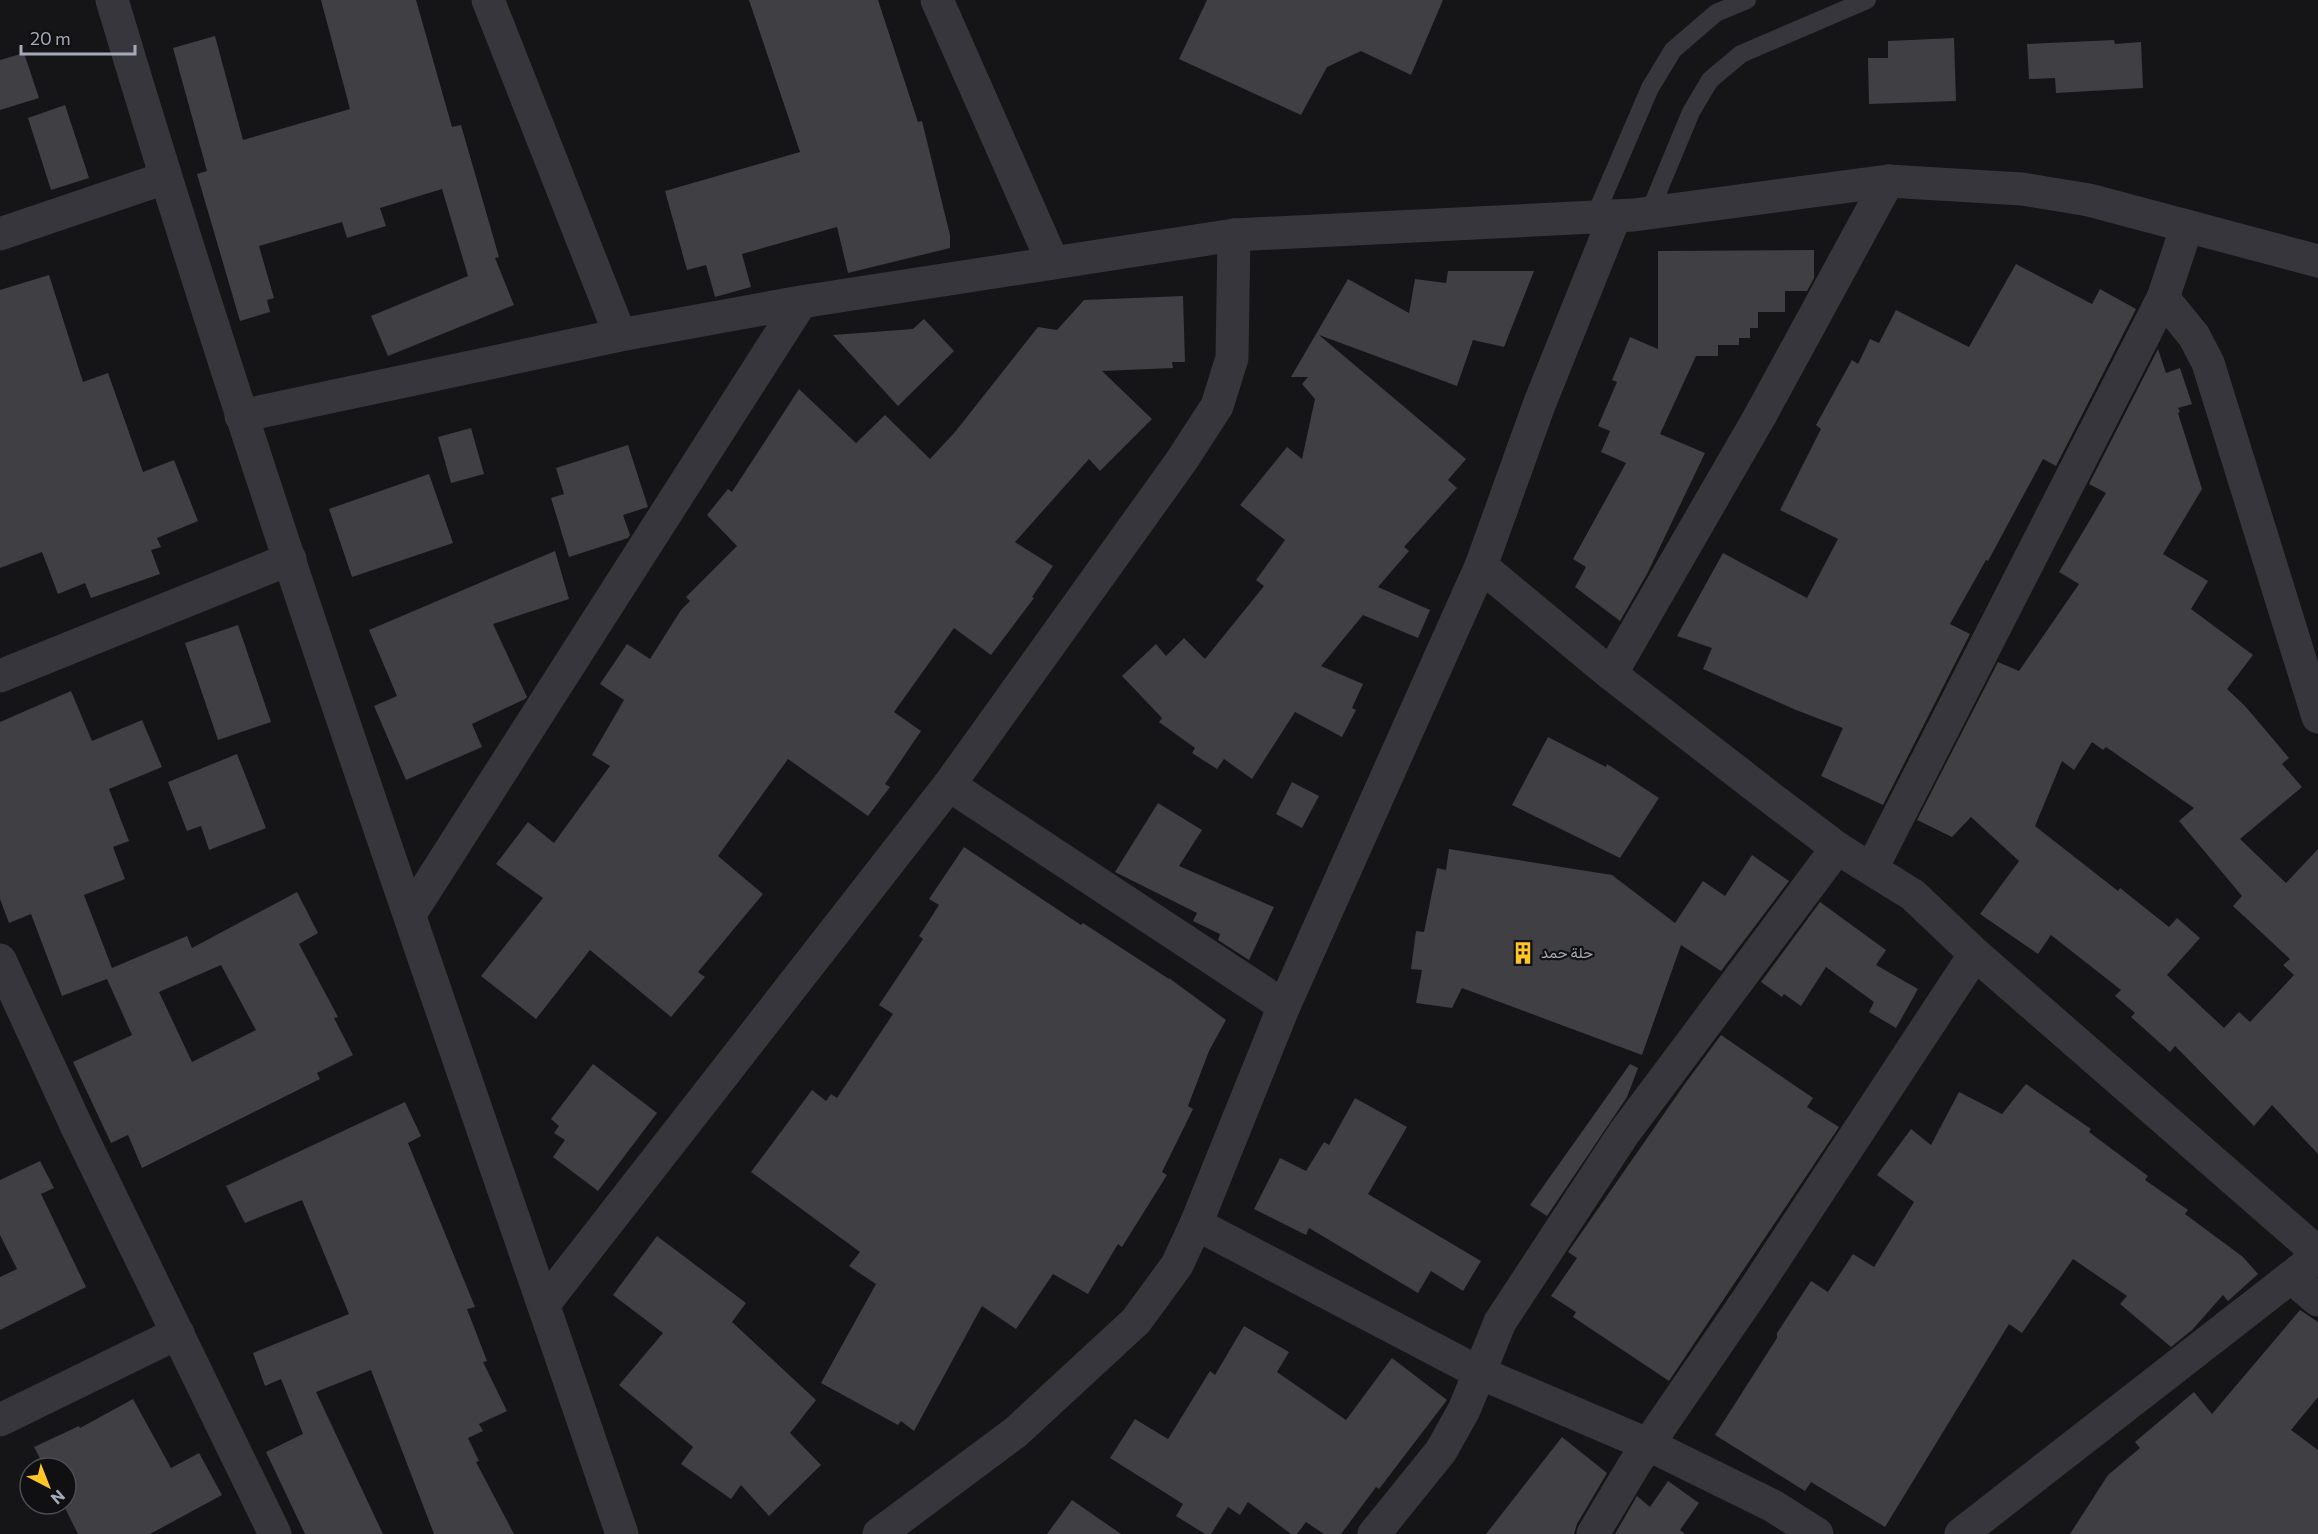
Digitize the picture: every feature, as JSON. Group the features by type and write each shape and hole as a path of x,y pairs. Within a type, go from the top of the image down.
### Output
{"street":[{"path":"112,0 165,178 241,416 622,1534"},
{"path":"488,0 620,335"},
{"path":"937,0 1053,263"},
{"path":"0,234 165,178"},
{"path":"241,416 620,335 801,302 1234,235 1605,217 1888,182 2022,189 2089,200 2318,261"},
{"path":"1611,674 1760,416 1888,182"},
{"path":"879,1534 1016,1432 1136,1321 1177,1265 1196,1224 1284,1005 1481,566 1605,217"},
{"path":"1872,868 2163,298 2187,225"},
{"path":"544,1304 949,785 1182,460 1217,406 1232,358 1234,235"},
{"path":"2163,298 2194,336 2208,363 2318,717"},
{"path":"410,914 801,302"},
{"path":"0,676 290,560"},
{"path":"1481,566 1611,674 1837,848 1913,895 1975,954 2318,1254 1978,1530"},
{"path":"949,785 1284,1005"},
{"path":"1374,1534 1441,1451 1464,1410 1500,1322 1624,1133 1837,848"},
{"path":"1593,1534 1634,1465 1759,1283 1975,954"},
{"path":"0,960 77,1127 275,1534"},
{"path":"1196,1224 1480,1373 1649,1445 1773,1506 1817,1534"},
{"path":"2292,1277 2318,1300"},
{"path":"0,1420 178,1333"}],"lane":[{"path":"1605,217 1650,88 1673,50 1716,13 1747,0"},
{"path":"1649,213 1691,112 1710,80 1741,54 1867,0"}],"building":[{"path":"321,0 416,0 452,127 461,125 499,257 495,258 514,305 388,356 371,316 468,276 442,189 380,208 386,226 347,238 342,222 259,246 274,298 267,300 270,312 240,321 197,174 207,171 173,48 215,36 243,140 350,109"},
{"path":"749,0 878,0 918,122 922,121 950,235 950,248 848,273 837,227 742,254 751,287 715,297 706,265 687,270 665,191 800,152"},
{"path":"1207,0 1443,0 1411,75 1361,51 1327,67 1301,115 1179,59"},
{"path":"1954,38 1956,101 1869,104 1868,58 1888,58 1888,41"},
{"path":"2114,40 2115,44 2141,42 2143,88 2056,93 2055,78 2029,79 2027,44"},
{"path":"24,53 39,98 0,110 0,60"},
{"path":"65,105 89,178 51,190 28,118"},
{"path":"1814,250 1814,278 1807,291 1785,291 1785,312 1758,312 1758,328 1750,328 1750,338 1739,338 1739,345 1718,345 1718,356 1696,356 1660,434 1705,453 1647,574 1620,621 1575,587 1586,567 1573,559 1626,463 1601,452 1610,431 1598,426 1617,382 1612,380 1630,337 1658,349 1658,251"},
{"path":"2016,264 2092,304 2100,289 2136,309 2056,466 2043,459 1988,561 1986,560 1950,624 1970,634 1883,805 1821,776 1843,728 1703,669 1712,648 1677,636 1723,553 1807,598 1838,539 1780,510 1821,429 1816,425 1852,360 1858,364 1870,339 1879,343 1896,310 1969,347"},
{"path":"1448,271 1534,271 1504,347 1473,340 1457,386 1319,335 1466,459 1448,480 1457,488 1404,547 1409,551 1378,587 1430,610 1418,638 1363,615 1321,666 1363,684 1352,708 1356,710 1342,737 1295,712 1252,779 1224,759 1217,769 1192,753 1195,748 1159,722 1162,718 1122,676 1156,644 1166,656 1184,638 1205,659 1264,586 1256,580 1285,540 1240,505 1287,447 1302,459 1315,399 1302,384 1308,377 1291,377 1348,279 1409,313 1415,279 1446,283"},
{"path":"49,275 83,382 108,373 143,472 174,460 198,521 157,538 161,547 151,550 160,574 91,598 85,583 58,594 42,552 0,568 0,290"},
{"path":"1183,296 1185,362 1172,362 1173,368 1102,371 1152,419 1100,471 1089,459 1015,542 1053,566 1032,597 1034,598 991,655 954,628 894,712 921,731 885,784 890,787 868,816 788,759 718,856 763,894 698,972 705,977 671,1017 590,950 536,1019 481,976 543,898 496,864 528,822 554,843 610,766 592,755 624,700 600,684 627,644 650,659 681,610 690,601 686,597 737,546 707,515 728,489 732,492 799,389 856,443 885,415 930,459 955,432 1038,327 1057,330 1084,300"},
{"path":"924,319 954,351 898,406 833,335 913,329"},
{"path":"2158,349 2166,373 2180,368 2192,404 2178,408 2180,412 2178,413 2202,489 2163,554 2208,581 2191,609 2253,655 2227,689 2245,706 2289,758 2282,764 2302,787 2240,839 2286,883 2318,849 2318,1154 2272,1105 2254,1126 2175,1046 2170,1052 2131,1017 2135,1013 2115,996 2121,990 2051,935 2038,954 1980,914 2019,861 1971,817 1952,837 1917,820 1998,662 2019,671 2079,584 2059,572 2106,493 2089,484","holes":["2092,742 2103,750 2106,747 2194,808 2179,821 2242,896 2233,906 2290,959 2283,965 2294,975 2250,1022 2239,1012 2224,1028 2167,975 2200,938 2177,918 2169,927 2120,888 2118,891 2035,826 2062,761 2074,770"]},
{"path":"471,428 484,474 451,483 438,437"},
{"path":"628,445 648,507 623,515 630,535 628,538 569,557 551,498 564,494 556,468"},
{"path":"429,474 453,543 352,577 329,509"},
{"path":"555,551 569,599 493,624 527,697 472,724 482,747 406,780 374,706 397,696 369,630"},
{"path":"238,625 271,722 218,740 185,643"},
{"path":"71,691 92,741 142,720 162,767 109,789 129,841 113,847 125,879 84,895 112,968 187,936 192,948 297,892 318,933 299,944 338,1017 334,1018 353,1055 317,1073 320,1079 142,1168 128,1135 111,1143 73,1062 132,1035 107,979 62,996 31,914 9,923 0,899 0,722","holes":["221,965 256,1030 192,1062 159,992"]},
{"path":"1548,737 1606,767 1607,764 1659,798 1620,858 1512,805"},
{"path":"237,754 266,828 209,850 201,826 187,831 168,782"},
{"path":"1292,782 1319,796 1302,828 1276,814"},
{"path":"1158,803 1202,830 1179,866 1274,907 1249,960 1218,940 1220,934 1193,921 1197,913 1115,872"},
{"path":"964,847 1081,925 1083,923 1169,978 1226,1020 1209,1051 1188,1106 1193,1109 1162,1172 1167,1175 1122,1247 1118,1244 1088,1294 1053,1274 1016,1329 982,1306 914,1431 901,1421 898,1425 821,1383 876,1284 849,1266 860,1252 751,1172 812,1090 826,1101 831,1094 837,1098 893,1014 879,1005 923,939 919,936 939,905 929,899"},
{"name":"حلة حمد","path":"1449,849 1612,875 1675,923 1703,881 1725,896 1752,855 1789,881 1721,971 1681,945 1642,1055 1462,988 1452,1008 1416,1003 1422,970 1411,969 1416,931 1424,932 1437,868 1446,870"},
{"path":"1820,902 1886,950 1876,965 1918,989 1896,1028 1869,1012 1874,1002 1826,967 1801,1006 1784,994 1782,997 1761,982"},
{"path":"1721,1035 1813,1098 1807,1107 1839,1127 1669,1381 1573,1317 1576,1312 1551,1296 1577,1258 1568,1252"},
{"path":"593,1064 657,1113 598,1191 553,1157 565,1140 554,1133 559,1126 551,1119"},
{"path":"1630,1064 1638,1068 1627,1097 1547,1216 1530,1205"},
{"path":"2026,1084 2091,1129 2089,1132 2148,1176 2145,1180 2188,1210 2185,1214 2243,1257 2258,1274 2228,1301 2223,1295 2192,1330 2171,1347 2120,1304 2127,1296 2073,1259 2022,1333 2009,1324 1885,1527 1811,1482 1805,1491 1715,1435 1811,1281 1828,1292 1853,1254 1874,1267 1914,1202 1877,1175 1911,1129 1931,1145 1959,1092 2002,1114"},
{"path":"1355,1098 1407,1127 1368,1194 1481,1261 1463,1291 1431,1271 1418,1293 1309,1228 1306,1235 1254,1209 1280,1158 1306,1171 1324,1142 1329,1145"},
{"path":"405,1102 421,1136 408,1143 475,1307 467,1309 487,1361 483,1362 507,1411 479,1424 483,1431 468,1438 479,1461 476,1462 514,1534 434,1534 371,1370 316,1392 383,1534 305,1534 266,1452 303,1434 281,1379 265,1386 253,1353 349,1314 302,1200 245,1223 226,1186"},
{"path":"40,1161 54,1188 41,1194 86,1287 0,1330 0,1277 17,1269 0,1235 0,1180"},
{"path":"657,1236 746,1303 732,1322 816,1400 790,1433 821,1465 769,1516 741,1485 731,1499 681,1464 693,1447 619,1385 663,1333 613,1295"},
{"path":"2300,1310 2318,1322 2318,1397 2291,1430 2318,1450 2318,1534 2070,1534 2108,1475 2140,1448 2135,1442 2194,1392 2212,1414"},
{"path":"1244,1326 1289,1352 1277,1372 1346,1420 1392,1358 1447,1400 1379,1489 1376,1487 1341,1534 1324,1534 1306,1522 1297,1534 1291,1534 1248,1502 1240,1515 1228,1507 1211,1534 1205,1534 1176,1516 1183,1504 1110,1458 1135,1419 1168,1439 1210,1371 1215,1375"},
{"path":"133,1399 171,1468 199,1453 222,1495 150,1534 78,1534 69,1516 78,1516 78,1456 39,1456 34,1447 79,1426 80,1428"},
{"path":"1562,1437 1607,1473 1577,1524 1574,1534 1486,1534"},
{"path":"1668,1481 1699,1503 1680,1530 1685,1534 1615,1534 1637,1496 1650,1507"},
{"path":"1072,1500 1121,1534 1047,1534"}],"place":[{"name":"حلة حمد","path":"1523,953"}]}
